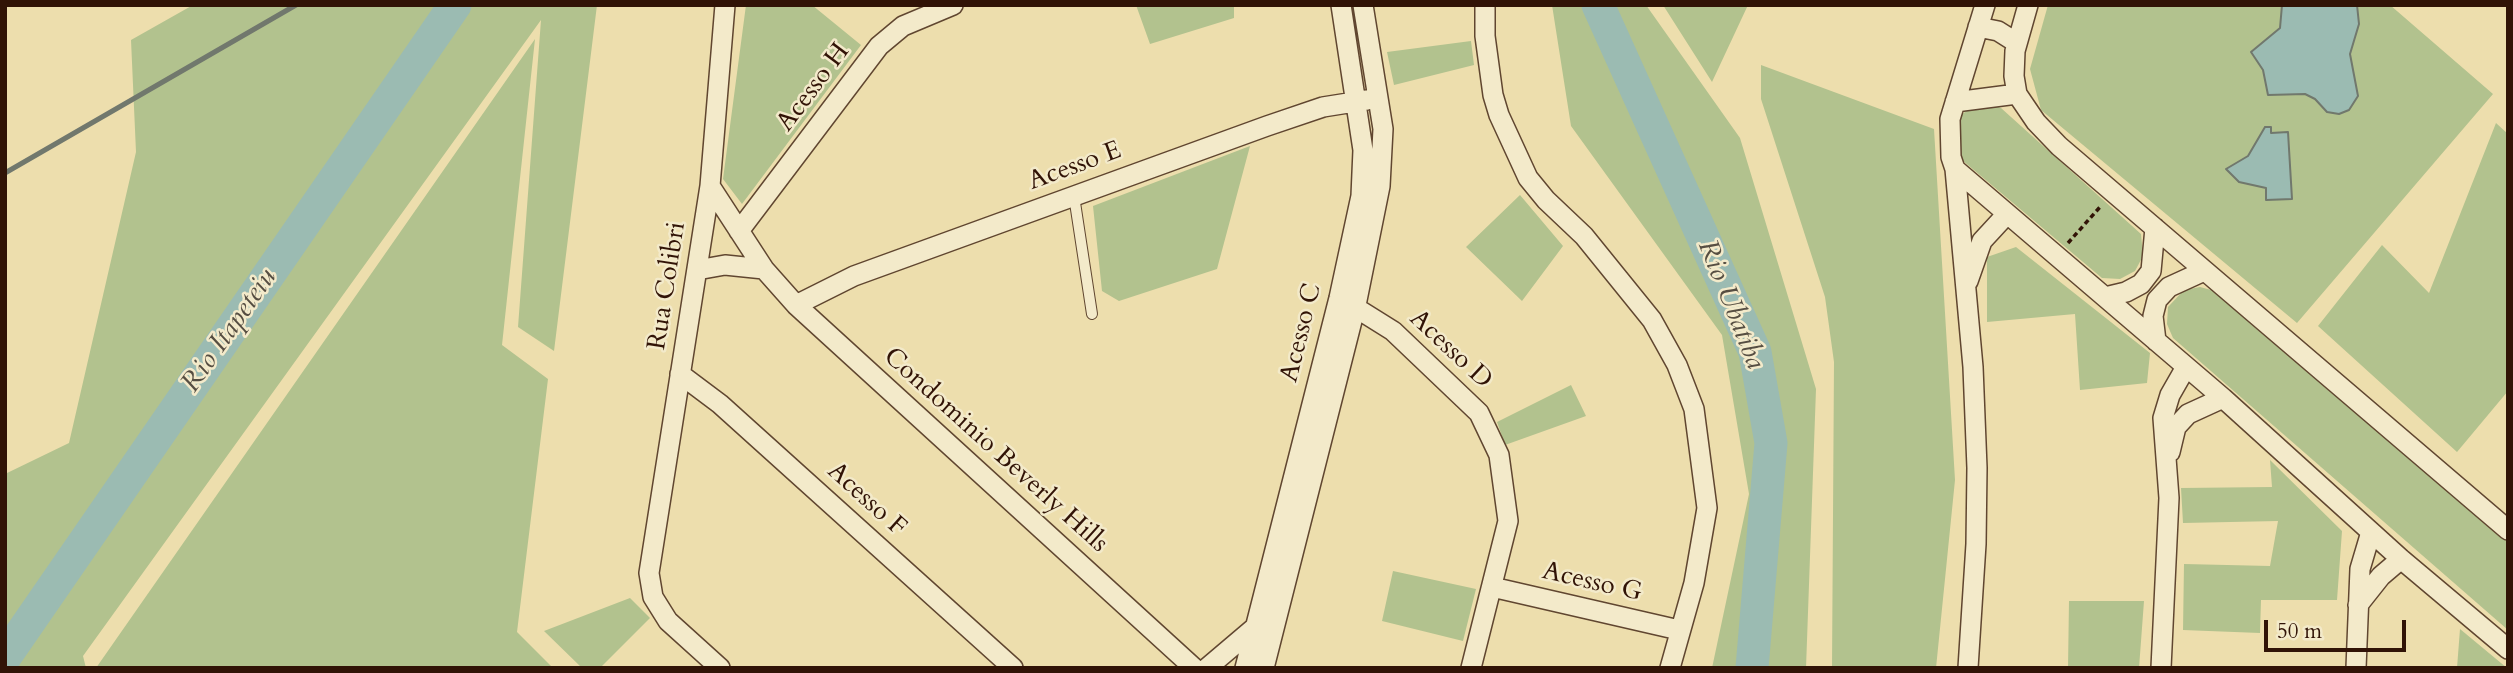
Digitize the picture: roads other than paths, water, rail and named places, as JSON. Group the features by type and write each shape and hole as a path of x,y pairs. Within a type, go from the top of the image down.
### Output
{"street":[{"name":"Rua Colibri","path":"720,668 668,621 653,597 649,573 710,186 725,5"},
{"name":"Acesso H","path":"739,231 879,46 903,26 953,5"},
{"name":"Acesso C","path":"1264,668 1347,302 1361,196 1363,150 1341,5"},
{"name":"Acesso C","path":"1245,668 1380,186 1382,129 1363,5"},
{"path":"1485,5 1485,36 1493,95 1499,115 1528,178 1546,200 1584,236 1652,320 1677,365 1695,409 1707,508 1694,583 1670,668"},
{"path":"1968,668 1976,544 1977,468 1973,366 1955,169 1949,140 1955,102 1985,5"},
{"path":"2028,5 2017,43 2014,76 2017,94 2036,122 2059,146 2508,530"},
{"path":"1978,27 1998,31 2017,43"},
{"path":"1955,102 2017,94"},
{"name":"Acesso E","path":"796,305 854,275 1267,125 1355,100 1378,99"},
{"path":"1955,169 2223,398 2401,559 2508,649"},
{"name":"Condominio Beverly Hills","path":"710,186 764,269 796,305 1194,668"},
{"path":"1965,289 1982,241 2006,215"},
{"path":"2105,297 2134,288 2151,271 2155,228"},
{"path":"697,270 725,265 764,269"},
{"path":"2155,341 2153,316 2157,300 2169,287 2204,271"},
{"name":"Acesso D","path":"1347,302 1393,331 1479,413 1493,441 1507,500 1508,521 1471,668"},
{"path":"2161,668 2168,464 2163,418 2170,395 2186,367"},
{"name":"Acesso F","path":"680,374 720,404 1013,668"},
{"path":"2168,464 2176,427 2188,414 2223,398"},
{"path":"2356,668 2360,569 2371,532"},
{"path":"2358,605 2381,576 2401,559"},
{"name":"Acesso G","path":"1492,587 1679,630"},
{"path":"1207,668 1254,629"}],"lane":[{"path":"1073,196 1092,314"}],"water":[{"path":"2282,5 2357,5 2359,24 2350,54 2358,96 2349,110 2339,114 2327,112 2315,99 2305,94 2268,95 2263,70 2251,52 2280,28"},
{"path":"2265,127 2271,127 2271,133 2288,132 2292,199 2266,200 2266,188 2239,182 2226,169 2248,156"}],"waterway":[{"path":"5,173 296,5"},
{"name":"Rio Itapeteiu","path":"5,657 455,5"},
{"name":"Rio Ubatiba","path":"1598,5 1755,352 1771,443 1752,668"}]}
